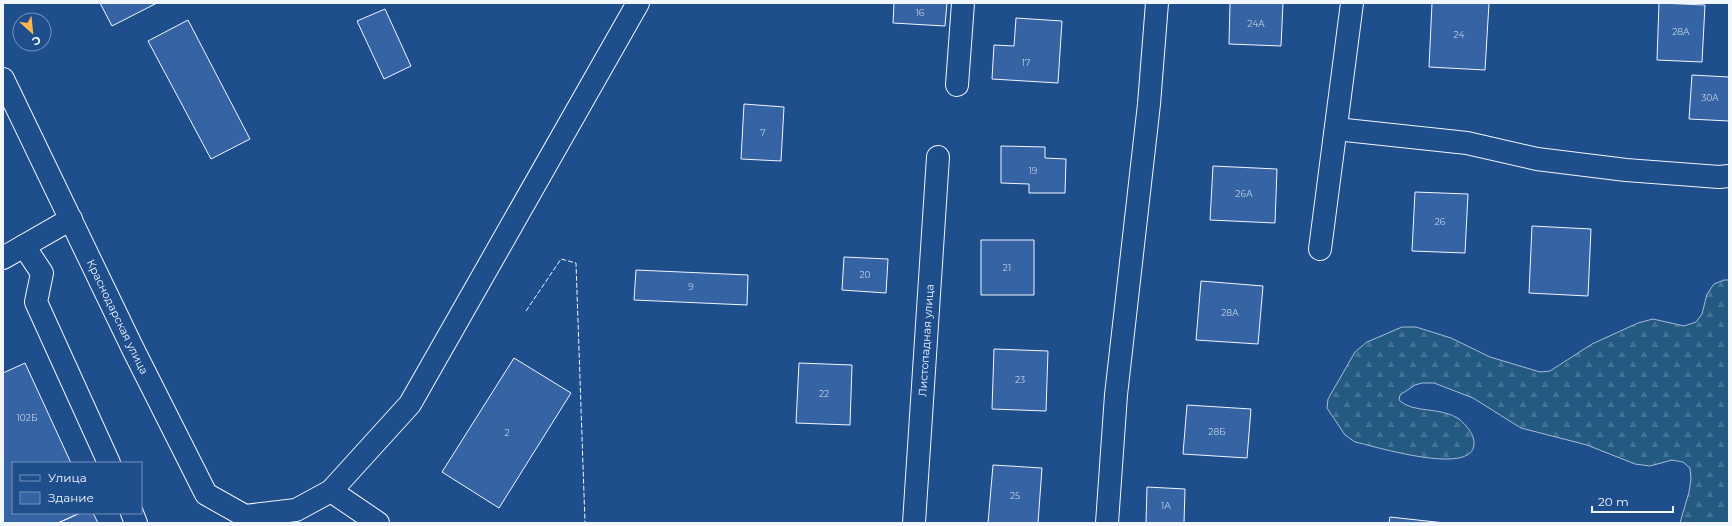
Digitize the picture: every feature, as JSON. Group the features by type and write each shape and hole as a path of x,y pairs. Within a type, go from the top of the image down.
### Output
{"street":[{"path":"378,523 331,492 410,404 638,3"},
{"path":"958,85 963,3"},
{"path":"1107,523 1116,395 1149,104 1157,3"},
{"path":"1320,249 1352,3"},
{"name":"Краснодарская улица","path":"3,79 206,494 245,516 268,518 296,510 331,492"},
{"path":"1336,129 1467,144 1537,159 1626,170 1719,177 1729,176"},
{"name":"Листопадная улица","path":"914,523 938,157"},
{"path":"3,258 71,219"},
{"path":"24,246 42,273 36,302 109,462"}],"green space":[{"path":"1724,280 1729,280 1729,523 1680,523 1689,492 1691,479 1690,468 1683,462 1672,460 1650,466 1635,464 1587,445 1521,428 1473,398 1434,383 1422,383 1415,385 1400,395 1399,400 1412,407 1452,415 1459,419 1467,427 1473,437 1474,444 1469,454 1458,458 1441,459 1421,457 1355,442 1345,435 1327,408 1328,399 1355,352 1367,342 1402,327 1416,327 1451,338 1490,357 1540,372 1550,371 1592,344 1638,323 1653,319 1684,326 1696,322 1702,314 1707,294 1714,284"}],"building":[{"path":"100,3 157,3 112,26"},
{"path":"894,3 947,3 945,26 893,23"},
{"path":"1230,3 1283,3 1281,46 1229,44"},
{"path":"1432,3 1489,3 1485,70 1429,67"},
{"path":"1659,3 1705,5 1702,62 1657,60"},
{"path":"385,9 411,66 384,79 357,21"},
{"path":"1016,18 1062,21 1058,83 992,79 994,45 1014,46"},
{"path":"188,20 250,139 211,159 148,41"},
{"path":"1692,75 1729,77 1729,121 1689,119"},
{"path":"744,104 784,107 781,161 741,159"},
{"path":"1001,146 1045,147 1045,158 1066,159 1065,193 1029,193 1029,184 1001,183"},
{"path":"1213,166 1277,169 1275,223 1210,220"},
{"path":"1415,192 1468,194 1465,253 1412,251"},
{"path":"1532,226 1591,229 1588,296 1529,293"},
{"path":"981,240 1034,240 1034,295 981,295"},
{"path":"844,257 888,259 886,293 842,290"},
{"path":"636,270 748,275 747,305 634,300"},
{"path":"1201,281 1263,286 1258,344 1196,340"},
{"path":"994,349 1048,351 1046,411 992,409"},
{"path":"514,358 571,393 499,508 442,472"},
{"path":"25,363 71,462 12,462 12,514 78,514 58,523 3,523 3,373"},
{"path":"799,363 852,365 850,425 796,423"},
{"path":"1187,405 1251,409 1247,458 1183,454"},
{"path":"993,465 1042,468 1038,523 988,523"},
{"path":"1147,487 1185,489 1184,523 1146,523"},
{"path":"78,514 94,514 98,523 58,523"},
{"path":"1390,517 1445,523 1389,523"}],"fence":[{"path":"526,311 561,259 576,263 585,523"}]}
